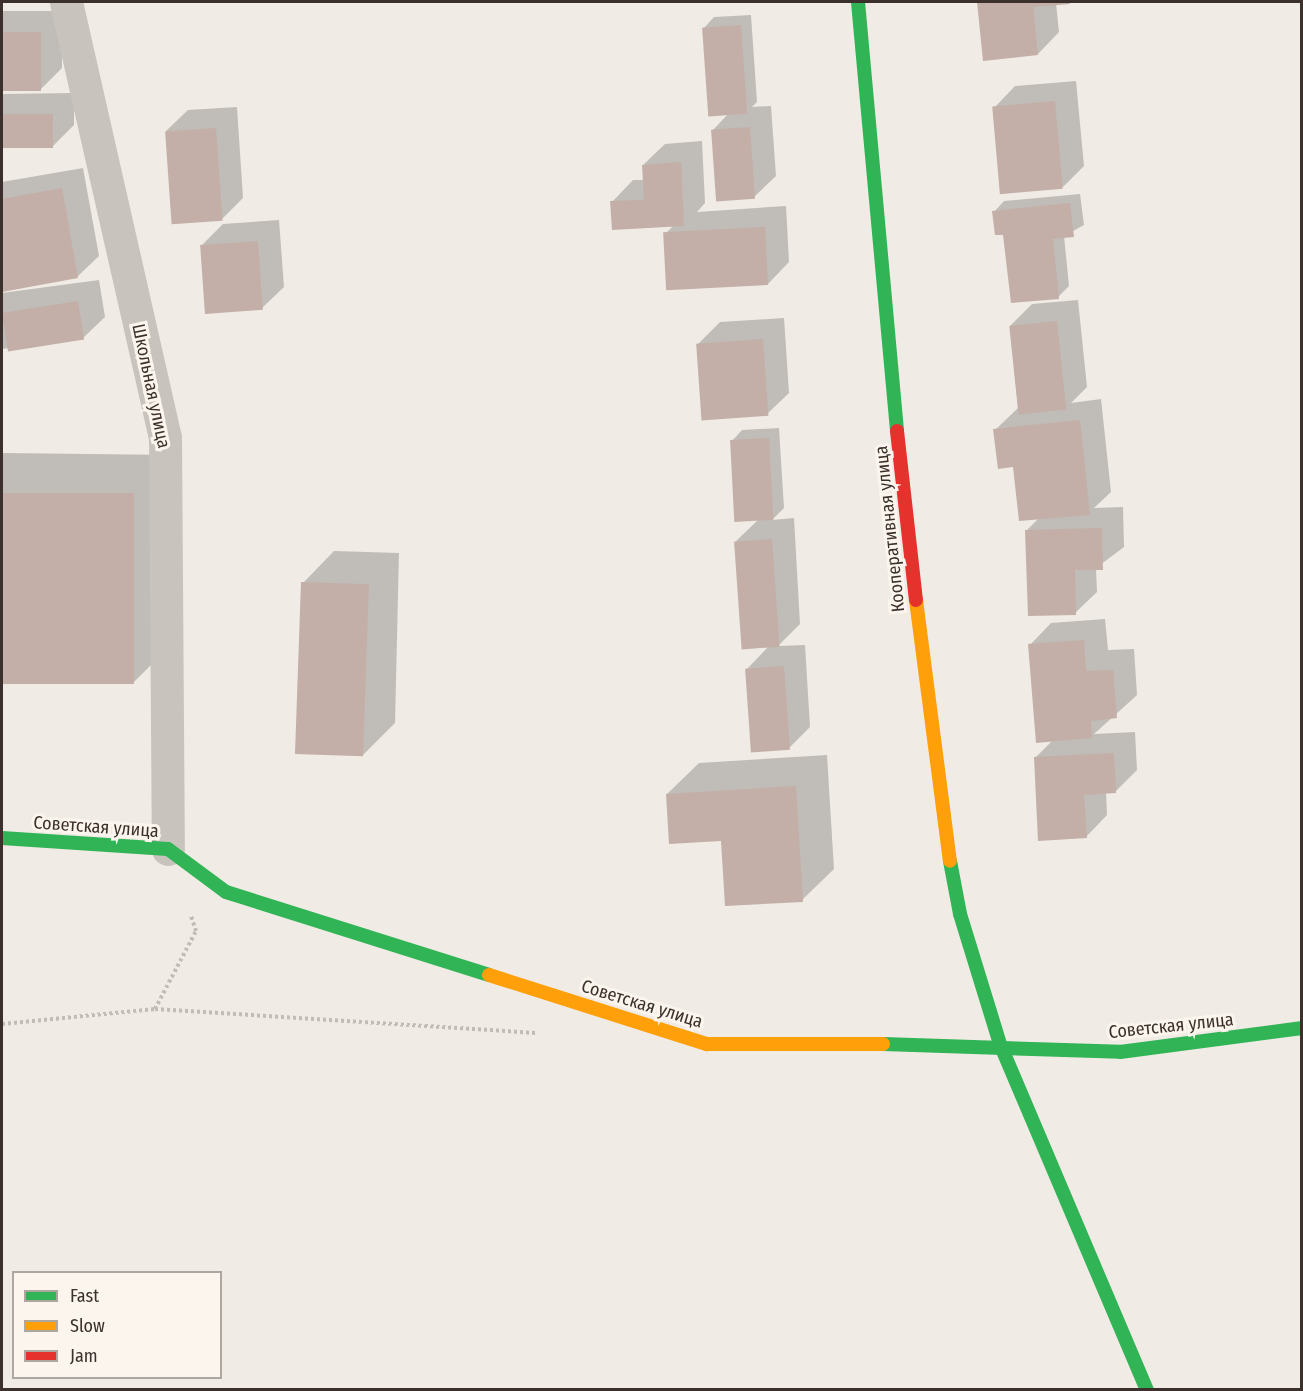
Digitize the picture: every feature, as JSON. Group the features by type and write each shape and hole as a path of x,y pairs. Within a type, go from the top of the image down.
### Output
{"street":[{"name":"Школьная улица","path":"66,2 165,437 168,849"},
{"name":"Кооперативная улица","path":"858,2 886,336 938,798 960,914 1000,1044 1147,1389"},
{"name":"Советская улица","path":"2,838 168,849 226,892 707,1044 1000,1044 1120,1053 1302,1028"}],"path":[{"path":"155,1009 196,931 189,910"},
{"path":"2,1024 155,1009 543,1033"}],"building":[{"path":"977,2 1069,2 1070,4 1033,7 1038,55 983,61"},
{"path":"741,25 747,114 708,117 702,28"},
{"path":"2,32 41,32 41,91 2,91"},
{"path":"1055,101 1063,189 1000,194 992,106"},
{"path":"2,114 53,114 53,148 2,148"},
{"path":"750,127 755,199 716,202 711,130"},
{"path":"216,128 222,221 172,224 165,132"},
{"path":"681,162 684,226 612,230 610,201 644,200 642,165"},
{"path":"62,188 78,278 2,292 2,199"},
{"path":"1070,203 1074,237 1053,239 1059,299 1011,303 1003,235 995,235 992,211"},
{"path":"765,227 768,285 666,290 663,232"},
{"path":"258,241 263,310 205,314 200,245"},
{"path":"78,301 84,340 8,352 2,313"},
{"path":"1057,321 1066,410 1019,415 1009,326"},
{"path":"763,339 768,416 702,420 696,344"},
{"path":"1080,420 1090,515 1019,521 1013,467 998,469 993,429"},
{"path":"769,438 773,520 734,522 730,440"},
{"path":"2,493 134,493 134,684 2,684"},
{"path":"1102,528 1103,570 1075,570 1076,615 1028,616 1025,530"},
{"path":"772,539 780,647 742,649 734,542"},
{"path":"301,582 369,584 363,756 295,754"},
{"path":"1084,640 1086,671 1113,670 1117,718 1091,721 1092,738 1036,743 1028,644"},
{"path":"784,666 790,750 751,753 745,669"},
{"path":"1114,753 1116,793 1084,795 1087,838 1038,841 1034,757"},
{"path":"796,786 803,902 725,906 721,841 669,844 666,794"}],"traffic: fast":[{"path":"858,2 897,431"},
{"path":"2,838 168,849 226,892 489,975"},
{"path":"950,861 960,914 1000,1044 1147,1390"},
{"path":"883,1044 1120,1052 1302,1028"}],"traffic: slow":[{"path":"916,600 950,861"},
{"path":"489,975 707,1044 883,1044"}],"traffic: jam":[{"path":"897,431 916,600"}]}
